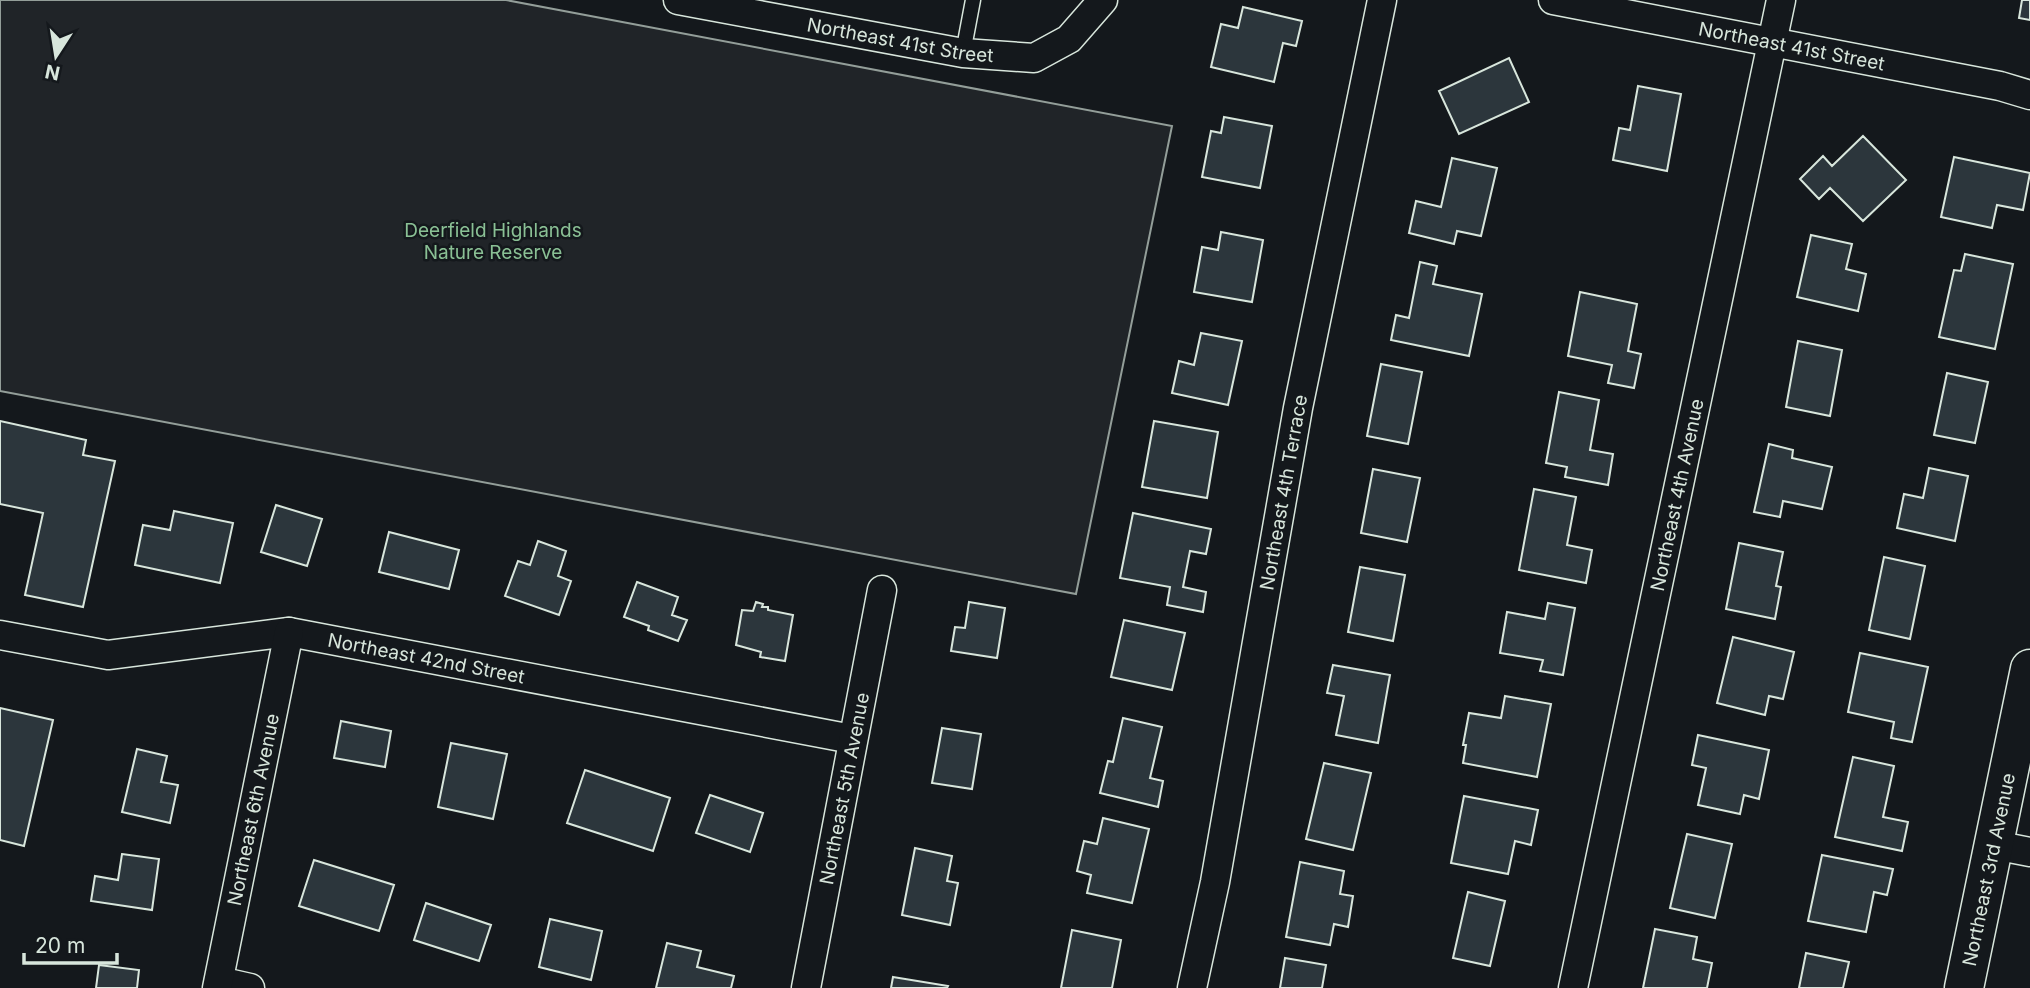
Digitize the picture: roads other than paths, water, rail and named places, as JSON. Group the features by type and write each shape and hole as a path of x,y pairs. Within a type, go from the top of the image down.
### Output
{"street":[{"name":"Northeast 41st Street","path":"678,0 762,8 963,53 1034,58 1069,39 1103,0"},
{"name":"Northeast 4th Terrace","path":"1192,988 1215,882 1298,408 1382,0"},
{"name":"Northeast 41st Street","path":"1553,0 2000,86 2030,95"},
{"name":"Northeast 4th Avenue","path":"1573,988 1781,0"},
{"name":"Northeast 5th Avenue","path":"806,988 882,590"},
{"name":"Northeast 42nd Street","path":"0,635 108,656 289,632 852,738"},
{"name":"Northeast 6th Avenue","path":"218,985 289,632"},
{"name":"Northeast 3rd Avenue","path":"1964,988 2012,849 2030,669"},
{"path":"218,985 250,988"}],"lane":[{"path":"963,53 973,0"}],"park label":[{"name":"Deerfield Highlands Nature Reserve","path":"493,241"}]}
